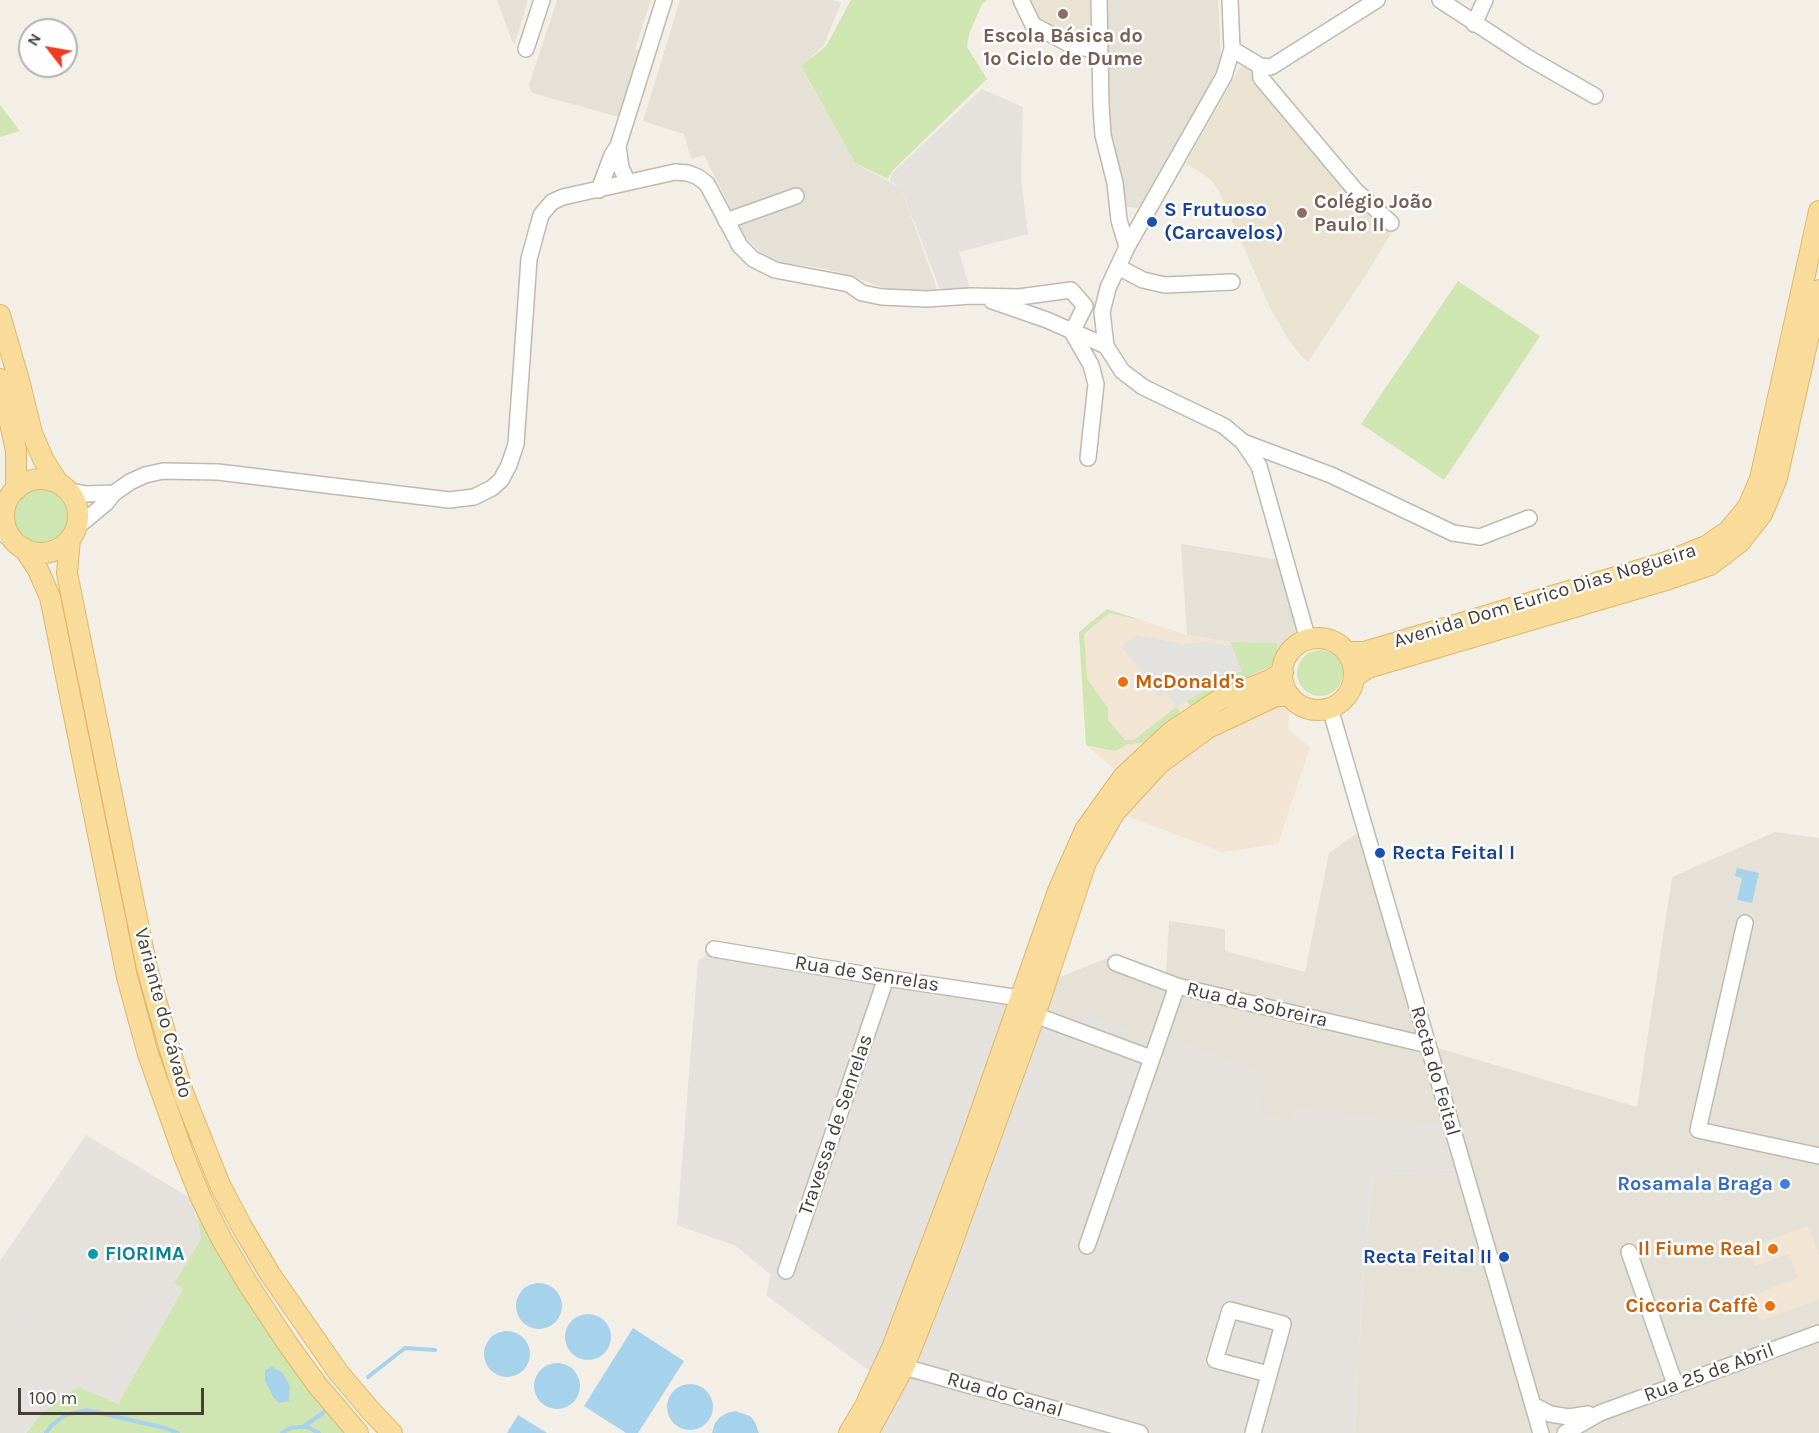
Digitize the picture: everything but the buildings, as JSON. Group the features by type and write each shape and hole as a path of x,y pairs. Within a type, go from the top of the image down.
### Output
{"main road":[{"name":"Avenida Dom Eurico Dias Nogueira","path":"1346,652 1364,652 1666,562 1706,546 1728,531 1748,507 1760,479 1819,211"},
{"name":"Avenida Dom Eurico Dias Nogueira","path":"1354,677 1368,668 1710,565 1740,542 1762,514 1777,478 1819,290"},
{"name":"Variante do Cávado","path":"0,315 32,433 44,462 77,508 68,573 70,588 145,957 156,1005 184,1095 220,1185 270,1274 338,1372 392,1433"},
{"name":"Variante do Cávado","path":"0,379 16,450 5,517 7,528 12,540 38,570 50,597 127,977 148,1054 184,1156 201,1198 222,1240 248,1284 318,1386 358,1433"},
{"path":"7,502 23,484 32,480 50,480 64,487"},
{"path":"12,540 33,552 43,553 62,546 73,533"},
{"path":"1308,640 1329,640 1346,652 1354,677 1347,696 1339,703 1330,708 1308,709 1298,704 1290,696 1283,681 1283,672 1290,652 1298,645 1308,640"},
{"path":"849,1433 866,1406 900,1329 964,1157 1058,891 1085,830 1123,777 1171,732 1217,701 1270,680 1283,672"},
{"path":"868,1433 904,1367 940,1276 1035,1015 1086,862 1115,812 1159,764 1208,728 1276,696 1290,696"}],"street":[{"path":"526,49 542,0"},
{"path":"599,190 612,155 618,146 664,0"},
{"path":"1021,0 1033,25 1073,46 1100,51"},
{"path":"1099,0 1103,135 1114,183 1119,220 1127,247"},
{"path":"1230,0 1232,50 1224,76 1127,247 1108,288 1102,312 1106,346 1122,371 1143,387 1224,426 1243,442 1259,466 1308,640"},
{"path":"1232,50 1260,66 1271,67 1377,0"},
{"path":"1440,0 1474,24 1594,96"},
{"path":"1474,24 1485,0"},
{"path":"1260,66 1261,78 1356,191 1391,223"},
{"path":"618,146 621,168 628,182"},
{"path":"73,533 114,493 145,475 163,471 218,472 449,500 474,497 492,488 501,480 516,444 529,259 541,215 552,202 563,197 675,172 688,173 707,184 740,246 753,259 775,270 849,284 862,292 882,297 927,299 972,296 1019,297 1071,290 1084,306 1072,332"},
{"path":"726,221 796,196"},
{"path":"1118,267 1143,280 1165,285 1232,282"},
{"path":"972,296 1047,320 1106,346"},
{"path":"1072,332 1091,365 1096,384 1088,458"},
{"path":"1243,442 1331,475 1453,533 1480,537 1529,518"},
{"path":"64,487 86,494 114,493"},
{"name":"Recta do Feital","path":"1330,708 1541,1433"},
{"path":"1744,923 1698,1130 1819,1156"},
{"name":"Rua de Senrelas","path":"714,949 1020,998"},
{"path":"1116,963 1178,986"},
{"name":"Travessa de Senrelas","path":"786,1271 886,978"},
{"name":"Rua da Sobreira","path":"1087,1246 1178,986 1428,1045"},
{"path":"1035,1015 1151,1058"},
{"path":"1629,1252 1675,1384"},
{"path":"1253,1433 1283,1324 1230,1310 1215,1360 1268,1374"},
{"name":"Rua 25 de Abril","path":"1565,1433 1600,1413 1819,1333"},
{"name":"Rua do Canal","path":"904,1367 1140,1433"},
{"name":"Rua 25 de Abril","path":"1533,1405 1550,1414 1569,1417 1600,1413"}],"shaded area":[{"path":"497,0 528,0 514,46"},
{"path":"557,0 651,0 635,49 640,51 619,117 532,93 529,85"},
{"path":"680,0 832,0 841,3 824,45 801,67 855,163 901,188 938,292 906,290 895,292 846,274 816,267 771,262 745,237 704,155 691,159 684,134 643,121"},
{"name":"Escola Básica do 1º Ciclo de Dume","path":"1024,0 1094,0 1095,33 1085,43 1036,23"},
{"path":"1108,0 1218,0 1221,61 1145,209 1120,206 1106,126"},
{"name":"Colégio João Paulo II","path":"1246,66 1300,132 1394,229 1308,362 1287,337 1270,308 1219,191 1210,179 1186,163 1240,67"},
{"path":"982,89 1023,107 1021,179 1028,234 959,252 970,289 941,292 901,188 890,181 892,173"},
{"path":"1181,544 1286,561 1308,640 1290,652 1283,672 1276,643 1238,643 1187,635"},
{"path":"1107,609 1187,635 1238,643 1276,643 1283,672 1217,701 1123,777 1086,745 1079,632"},
{"path":"1136,635 1183,644 1205,642 1232,646 1242,671 1176,707 1166,693 1159,697 1121,646"},
{"path":"1290,696 1288,730 1310,747 1278,844 1222,852 1115,812 1159,764"},
{"path":"1364,828 1428,1045 1637,1107 1672,877 1775,832 1819,838 1819,1433 1354,1433 1365,1251 1373,1179 1387,1173 1465,1175 1262,1114 1151,1058 1035,1015 1045,983 1110,957 1116,963 1177,985 1166,972 1169,921 1225,929 1225,951 1305,972 1329,853"},
{"path":"714,949 1020,998 879,1378 766,1295 771,1275 736,1246 677,1225 698,961"},
{"path":"1080,1013 1129,1030 1126,1038 1078,1021"},
{"path":"1035,1015 1151,1058 1160,1034 1264,1072 1262,1114 1288,1123 1294,1108 1451,1126 1465,1175 1387,1173 1373,1179 1365,1251 1354,1433 868,1433"},
{"path":"86,1135 195,1201 201,1239 174,1283 183,1289 118,1404 40,1415 25,1433 0,1433 0,1261"},
{"path":"1808,1226 1819,1256 1819,1299 1760,1321 1751,1296 1798,1278 1789,1254 1755,1266 1748,1248"},
{"path":"156,1281 174,1291 118,1391 100,1381"},
{"path":"7,1305 51,1330 46,1338 2,1313"},
{"path":"64,1338 92,1354 88,1362 59,1346"}],"green space":[{"path":"851,0 987,0 982,4 969,34 967,47 987,79 892,171 888,179 855,163 801,66 826,46"},
{"path":"0,105 20,131 0,137"},
{"path":"1458,281 1540,336 1444,480 1361,424"},
{"path":"42,486 59,491 67,499 72,516 67,533 59,541 42,546 25,541 17,533 12,516 17,499 25,491"},
{"path":"1107,609 1141,620 1109,613 1084,634 1087,679 1108,708 1108,720 1125,740 1134,740 1176,707 1180,712 1142,743 1128,744 1115,751 1086,745 1079,632"},
{"path":"1230,642 1276,643 1279,655 1271,666 1222,688 1190,706 1187,701 1213,685 1232,646"},
{"path":"1320,650 1329,651 1337,656 1342,664 1342,682 1337,690 1329,695 1320,696 1311,695 1303,690 1298,682 1297,673 1298,664 1303,656 1311,651"},
{"path":"195,1201 358,1433 26,1433 40,1415 78,1387 118,1404 183,1289 174,1283 201,1239"}],"water":[{"path":"1737,868 1759,873 1752,903 1737,900 1742,878 1735,876"},
{"path":"539,1283 548,1284 556,1289 561,1297 561,1315 556,1323 548,1328 539,1329 530,1328 522,1323 517,1315 516,1306 517,1297 522,1289 530,1284"},
{"path":"593,1314 605,1320 610,1328 610,1346 605,1354 597,1359 583,1360 571,1354 566,1346 565,1332 571,1320 579,1315"},
{"path":"633,1328 684,1361 638,1433 626,1433 584,1406"},
{"path":"512,1331 524,1337 529,1345 529,1363 524,1371 516,1376 502,1377 490,1371 485,1363 484,1349 490,1337 498,1332"},
{"path":"562,1363 574,1369 579,1377 579,1395 574,1403 566,1408 552,1409 540,1403 535,1395 534,1381 540,1369 548,1364"},
{"path":"272,1367 282,1372 290,1386 289,1401 279,1403 273,1397 265,1380 265,1370"},
{"path":"695,1384 707,1390 712,1398 712,1416 707,1424 699,1429 685,1430 673,1424 668,1416 667,1402 673,1390 681,1385"},
{"path":"735,1411 750,1416 759,1433 712,1433 720,1417"},
{"path":"518,1415 547,1433 507,1433"}],"waterway":[{"path":"368,1377 405,1348 435,1350"},
{"path":"46,1433 65,1415 87,1410 178,1433"},
{"path":"303,1427 324,1412"},
{"path":"282,1433 298,1427 307,1427 319,1433"}],"place":[{"name":"Escola Básica do 1º Ciclo de Dume","path":"1063,14"},
{"name":"Colégio João Paulo II","path":"1302,213"},
{"name":"S Frutuoso (Carcavelos)","path":"1152,222"},
{"name":"McDonald's","path":"1123,682"},
{"name":"Recta Feital I","path":"1380,853"},
{"name":"Rosamala Braga","path":"1785,1184"},
{"name":"Il Fiume Real","path":"1773,1249"},
{"name":"FIORIMA","path":"93,1254"},
{"name":"Recta Feital II","path":"1504,1257"},
{"name":"Ciccoria Caffè","path":"1770,1306"}]}
